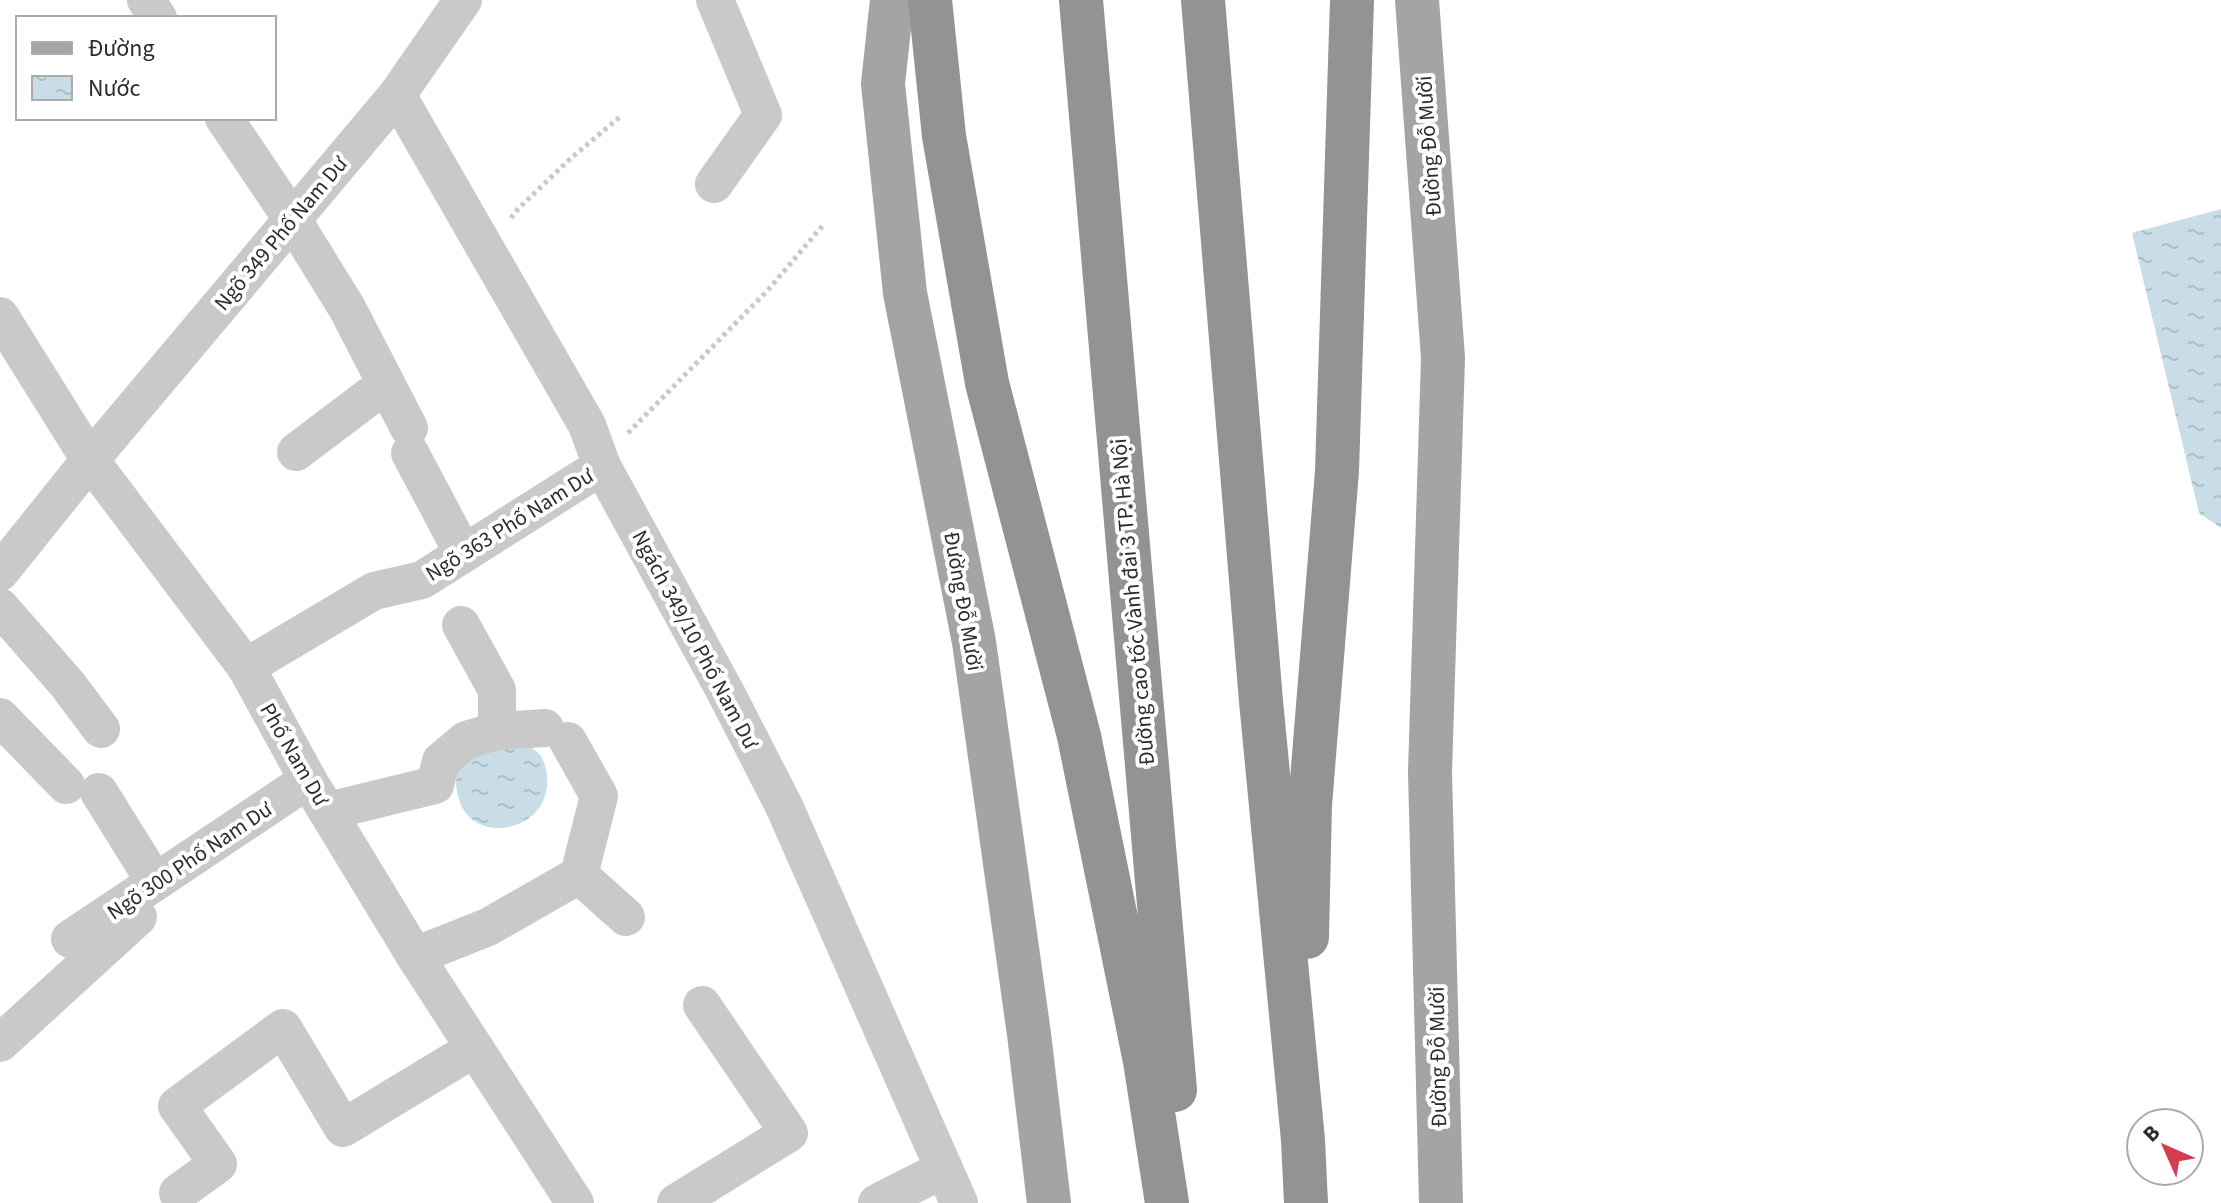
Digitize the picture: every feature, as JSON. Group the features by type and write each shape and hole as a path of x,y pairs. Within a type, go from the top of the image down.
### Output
{"highway":[{"path":"930,0 944,136 987,383 1079,736 1145,1061 1167,1203"},
{"name":"Đường cao tốc Vành đai 3 TP. Hà Nội","path":"1081,0 1185,1203"},
{"path":"1203,0 1306,1203"},
{"path":"1303,1140 1310,805 1337,471 1352,0"}],"main road":[{"name":"Đường Đỗ Mười","path":"892,0 883,84 905,293 974,642 1029,1034 1049,1203"},
{"name":"Đường Đỗ Mười","path":"1417,0 1443,358 1430,772 1441,1203"}],"street":[{"name":"Ngõ 349 Phố Nam Dư","path":"0,572 90,460 397,95 463,0"},
{"path":"714,184 763,115 715,0"},
{"name":"Ngách 349/10 Phố Nam Dư","path":"397,95 587,425 599,458 784,806 959,1203"},
{"path":"225,120 347,308 386,384 463,553"},
{"name":"Phố Nam Dư","path":"0,316 90,460 246,667 318,796 415,956 575,1203"},
{"path":"296,452 386,384"},
{"name":"Ngõ 363 Phố Nam Dư","path":"246,667 374,591 422,580 599,458"},
{"path":"0,607 68,685 101,729"},
{"path":"461,625 497,690 497,731"},
{"path":"0,717 82,789 158,889 0,1043"},
{"path":"318,796 435,785 441,761 449,754 466,740 497,731 557,734 599,796 579,875 488,927 415,956"},
{"name":"Ngõ 300 Phố Nam Dư","path":"70,939 318,796"},
{"path":"579,875 626,917"},
{"path":"676,1203 789,1133 702,1005"},
{"path":"178,1193 218,1164 177,1106 283,1028 343,1128 475,1048"},
{"path":"877,1203 944,1169"}],"path":[{"path":"487,251 518,209 621,116"},
{"path":"599,458 617,444 768,290 824,224"}],"water":[{"path":"2221,209 2221,528 2199,513 2132,233"},
{"path":"527,743 541,756 547,774 543,802 521,823 492,827 478,823 466,814 457,791 456,778 463,759 471,747"}]}
